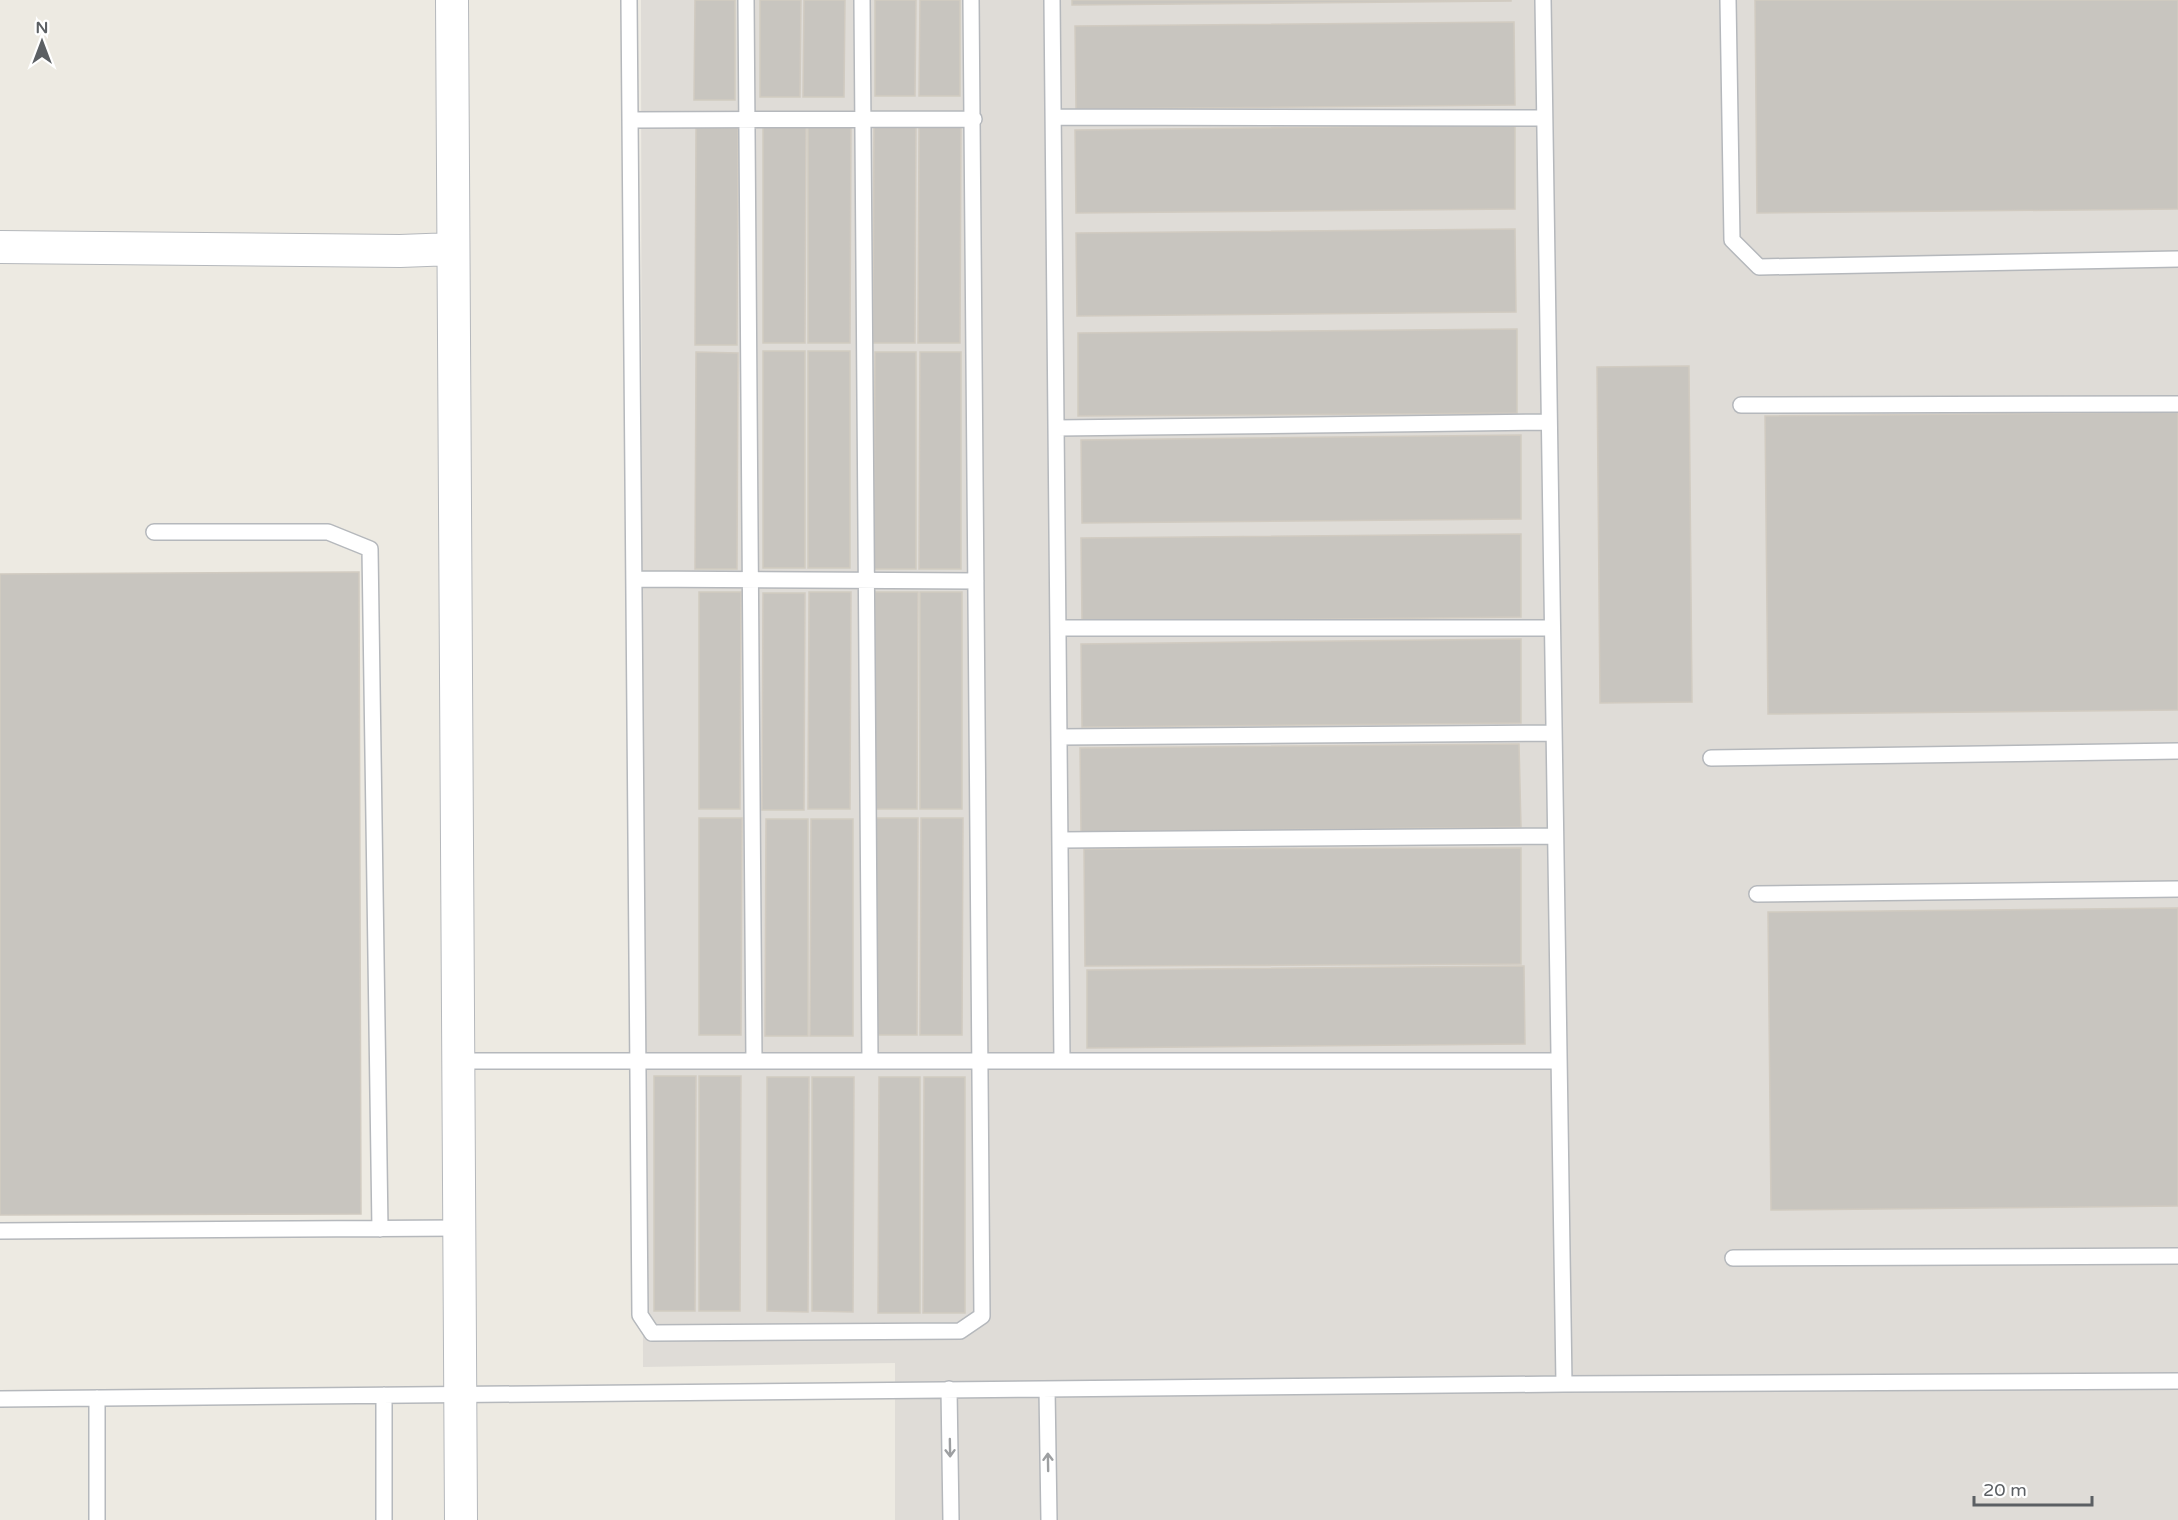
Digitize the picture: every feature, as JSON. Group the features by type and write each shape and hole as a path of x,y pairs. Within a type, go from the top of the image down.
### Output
{"street":[{"path":"453,0 462,1520"},
{"path":"0,247 400,251 453,249"}],"lane":[{"path":"629,0 640,1315 652,1334 960,1332 982,1316 978,1061 974,119 971,0"},
{"path":"746,0 754,1061"},
{"path":"862,0 870,1061"},
{"path":"1052,0 1062,1061"},
{"path":"1543,0 1564,1384"},
{"path":"1728,0 1732,240 1759,267 2178,259"},
{"path":"1054,117 1544,118"},
{"path":"630,120 974,119"},
{"path":"1741,405 2178,404"},
{"path":"1057,428 1549,422"},
{"path":"154,532 328,532 369,549 380,1228"},
{"path":"634,579 976,581"},
{"path":"1059,628 1552,628"},
{"path":"1060,737 1553,733"},
{"path":"1711,758 2178,751"},
{"path":"1061,840 1555,836"},
{"path":"1757,894 2178,889"},
{"path":"459,1061 1558,1061"},
{"path":"0,1231 460,1228"},
{"path":"1733,1258 2178,1256"},
{"path":"0,1399 949,1389 2178,1381"},
{"path":"949,1389 951,1520"},
{"path":"1047,1389 1049,1520"},
{"path":"384,1395 384,1520"},
{"path":"97,1398 97,1520"}],"shaded area":[{"path":"641,0 2178,0 2178,1520 895,1520 895,1363 643,1367"}],"building":[{"path":"695,0 735,0 735,100 694,100"},
{"path":"760,0 801,0 800,97 760,97"},
{"path":"804,0 845,0 844,97 803,97"},
{"path":"875,0 916,0 915,96 875,96"},
{"path":"920,0 960,0 960,96 919,96"},
{"path":"1072,0 1511,0 1511,1 1072,5"},
{"path":"1755,0 2178,0 2178,209 1757,213"},
{"path":"1514,22 1515,105 1076,109 1075,26"},
{"path":"1515,125 1515,209 1076,213 1075,130"},
{"path":"763,126 806,126 805,343 763,343"},
{"path":"808,126 851,126 850,343 808,343"},
{"path":"874,126 916,126 915,343 873,343"},
{"path":"919,126 961,126 960,343 918,343"},
{"path":"696,128 738,128 737,345 695,345"},
{"path":"1515,229 1516,312 1077,316 1076,233"},
{"path":"1517,329 1517,413 1078,416 1078,333"},
{"path":"763,351 805,351 805,568 763,568"},
{"path":"808,351 850,351 850,568 808,568"},
{"path":"696,352 738,353 737,569 695,569"},
{"path":"875,352 916,352 916,569 874,569"},
{"path":"920,352 961,352 961,569 919,569"},
{"path":"1689,366 1692,702 1600,703 1597,367"},
{"path":"2178,412 2178,710 1768,714 1765,416"},
{"path":"1521,435 1521,519 1082,523 1081,440"},
{"path":"1521,534 1521,617 1082,622 1081,538"},
{"path":"359,572 361,1214 0,1215 0,574"},
{"path":"699,592 741,592 740,809 699,809"},
{"path":"809,592 851,592 850,809 808,809"},
{"path":"875,592 918,592 917,809 875,809"},
{"path":"920,592 962,592 962,809 920,809"},
{"path":"763,593 805,593 804,810 762,810"},
{"path":"1521,639 1521,723 1082,727 1081,644"},
{"path":"1519,744 1521,827 1081,832 1080,748"},
{"path":"699,818 742,818 741,1035 699,1035"},
{"path":"876,818 918,818 917,1035 875,1035"},
{"path":"921,818 963,818 962,1035 920,1035"},
{"path":"766,819 808,819 808,1036 765,1036"},
{"path":"811,819 853,819 853,1036 810,1036"},
{"path":"1521,848 1521,964 1085,966 1084,849"},
{"path":"2178,908 2178,1206 1771,1210 1768,912"},
{"path":"1524,966 1525,1044 1087,1048 1087,970"},
{"path":"654,1076 696,1076 695,1311 654,1311"},
{"path":"699,1076 741,1076 740,1311 699,1311"},
{"path":"767,1077 809,1077 808,1312 767,1311"},
{"path":"812,1077 854,1077 853,1312 812,1311"},
{"path":"879,1077 920,1077 920,1313 878,1313"},
{"path":"924,1077 965,1077 965,1313 923,1313"}]}
